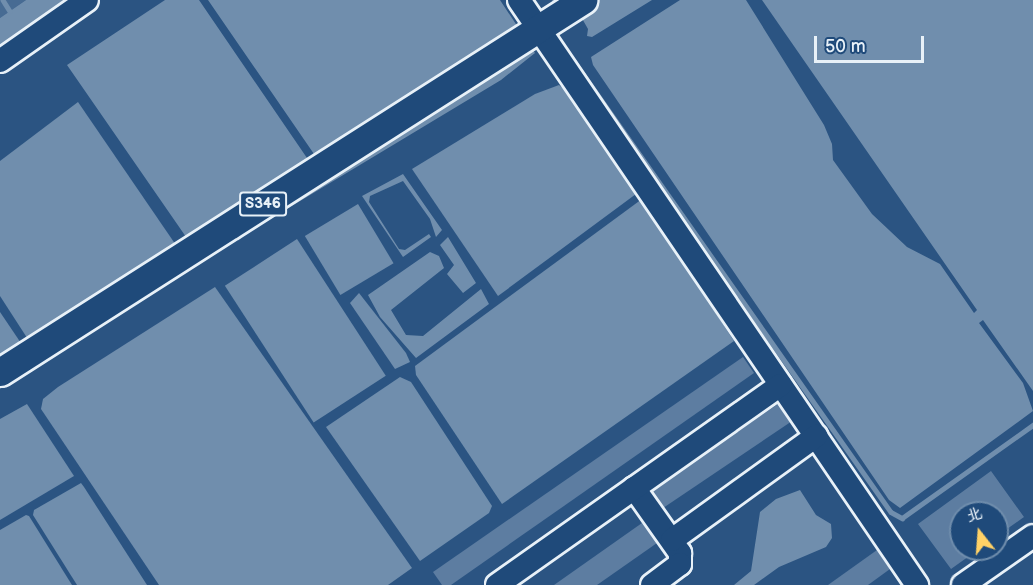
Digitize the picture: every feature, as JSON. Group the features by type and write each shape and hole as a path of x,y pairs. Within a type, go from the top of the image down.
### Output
{"main road":[{"name":"S346","path":"0,372 583,0"}],"street":[{"path":"0,61 87,0"},
{"path":"519,0 534,32 781,385 917,585"},
{"path":"497,585 781,385"},
{"path":"672,540 816,436"},
{"path":"634,488 680,553 680,564 652,585"},
{"path":"963,585 1033,536"}],"shaded area":[{"path":"0,0 26,0 0,18"},
{"path":"26,0 70,0 0,49 0,18"},
{"path":"165,0 199,0 320,177 325,170 208,0 500,0 535,53 501,80 202,260 67,65"},
{"path":"552,0 652,0 592,37 587,36 588,29 576,8 556,6"},
{"path":"680,0 746,0 824,125 832,144 833,160 872,214 907,247 940,264 974,313 977,310 762,0 1033,0 1033,391 983,320 979,323 1023,383 1033,411 900,508 889,500 593,65 591,57"},
{"path":"559,85 570,94 636,194 498,296 412,169 535,94"},
{"path":"78,102 180,251 183,270 42,361 0,296 0,161"},
{"path":"403,174 442,230 436,237 430,219 403,181 370,196 369,202 399,249 405,250 429,234 431,237 403,257 362,196"},
{"path":"642,199 734,341 502,504 416,375 415,366"},
{"path":"358,204 394,263 340,295 305,236"},
{"path":"448,237 476,283 463,293 447,274 454,265 440,245"},
{"path":"297,239 386,376 314,423 225,286"},
{"path":"430,252 439,256 444,268 391,310 406,335 423,336 481,289 489,304 416,358 380,317 368,295"},
{"path":"215,287 412,568 388,585 159,585 41,409 43,399 58,387"},
{"path":"359,293 406,353 410,362 395,369 350,303"},
{"path":"0,312 29,355 33,368 0,389"},
{"path":"400,377 411,382 492,506 489,513 420,561 326,427"},
{"path":"27,404 74,476 0,520 0,419"},
{"path":"81,483 147,585 77,585 33,515 34,510"},
{"path":"800,490 816,515 831,524 832,538 826,547 779,567 754,585 734,585 751,571 760,512 776,499"},
{"path":"26,515 29,516 72,585 0,585 0,530"}],"building":[{"path":"743,357 754,373 451,585 442,585 433,572"},
{"path":"778,404 790,422 663,508 651,490"},
{"path":"991,471 1024,517 1009,528 1009,501 950,501"},
{"path":"949,501 949,561 962,561 951,569 918,524"},
{"path":"642,523 657,543 597,585 554,585"},
{"path":"877,550 890,569 868,585 828,585"}],"waterway":[{"path":"3,0 10,11"},
{"path":"574,61 891,512 902,518 1033,425"}]}
